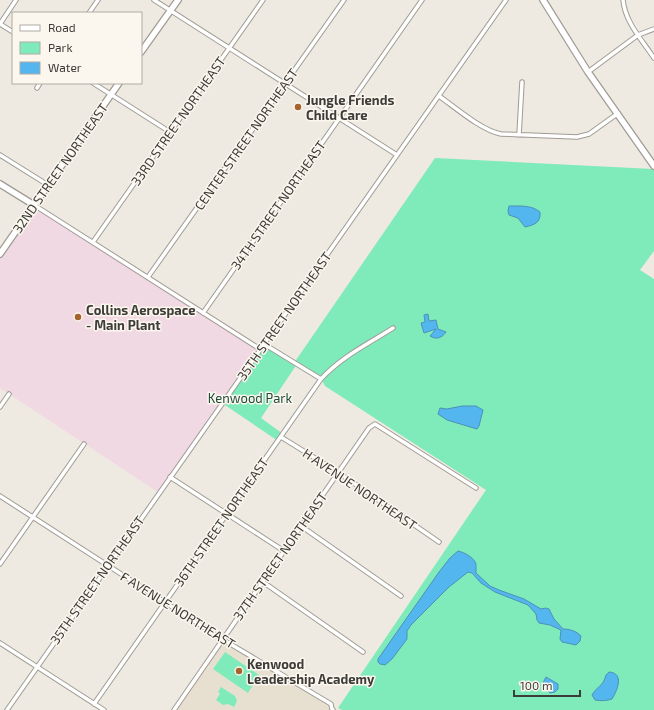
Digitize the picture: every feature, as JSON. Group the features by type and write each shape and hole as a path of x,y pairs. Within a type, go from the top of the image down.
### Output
{"main road":[{"path":"142,51 178,0"},
{"path":"543,0 588,72 654,166"},
{"name":"32ND STREET NORTHEAST","path":"0,254 118,84"},
{"path":"0,184 34,205"}],"street":[{"path":"12,31 0,24 16,0"},
{"path":"90,12 98,0"},
{"path":"154,0 397,155"},
{"name":"33RD STREET NORTHEAST","path":"93,242 263,0"},
{"name":"CENTER STREET NORTHEAST","path":"148,277 344,0"},
{"name":"34TH STREET NORTHEAST","path":"204,313 422,0"},
{"name":"35TH STREET NORTHEAST","path":"7,710 506,0"},
{"path":"623,0 628,18 654,58"},
{"path":"588,72 638,35 654,29"},
{"path":"519,135 522,82"},
{"path":"37,88 39,84"},
{"path":"95,84 170,132"},
{"path":"439,96 493,132 519,135 576,138 589,134 617,114"},
{"path":"0,155 48,185"},
{"path":"34,205 260,349"},
{"name":"36TH STREET NORTHEAST","path":"94,704 321,379 329,370 344,358 393,328"},
{"path":"264,344 321,379"},
{"path":"0,407 9,394"},
{"name":"37TH STREET NORTHEAST","path":"174,710 369,428 375,424 476,488"},
{"name":"H AVENUE NORTHEAST","path":"281,437 338,473 439,542"},
{"path":"0,564 84,444"},
{"path":"170,477 284,551"},
{"name":"F AVENUE NORTHEAST","path":"0,496 222,639 331,704 332,710"},
{"path":"301,526 401,596"},
{"path":"263,582 363,652"},
{"path":"0,643 104,710"}],"shaded area":[{"path":"34,205 260,349 159,493 0,388 0,254"},
{"name":"Kenwood Leadership Academy","path":"222,639 331,704 331,710 176,710"}],"green space":[{"name":"Kenwood Park","path":"435,158 653,169 654,171 654,251 640,270 654,279 654,710 342,710 338,708 486,490 325,386 321,379 297,364 261,418 283,434 278,441 222,403 264,344 294,363"},
{"path":"225,652 259,675 248,693 213,669"},
{"path":"221,687 235,696 237,701 234,707 228,704 223,705 216,700 220,694 218,692"}],"water":[{"path":"509,206 525,206 533,208 540,212 539,219 536,223 525,227 518,218 509,215"},
{"path":"428,314 429,321 436,320 438,329 446,332 443,336 434,338 430,336 436,329 424,333 421,323 425,322 424,315"},
{"path":"462,406 476,406 483,410 477,429 447,420 438,414 440,408 447,409"},
{"path":"458,551 467,554 472,558 476,563 476,573 490,586 524,599 541,609 549,609 554,619 563,629 568,629 581,636 580,641 576,645 562,642 560,639 561,630 550,625 539,623 536,614 528,605 495,592 481,583 472,573 468,572 449,587 411,625 407,631 407,639 392,659 385,665 380,664 378,659 439,572 450,558"},
{"path":"609,672 614,673 618,679 614,696 610,700 595,700 592,695 602,684"},
{"path":"546,677 558,684 558,689 555,692 550,693 545,688 543,683"}],"place":[{"name":"Jungle Friends Child Care","path":"298,107"},
{"name":"Collins Aerospace - Main Plant","path":"78,317"},
{"name":"Kenwood Leadership Academy","path":"239,671"}]}
